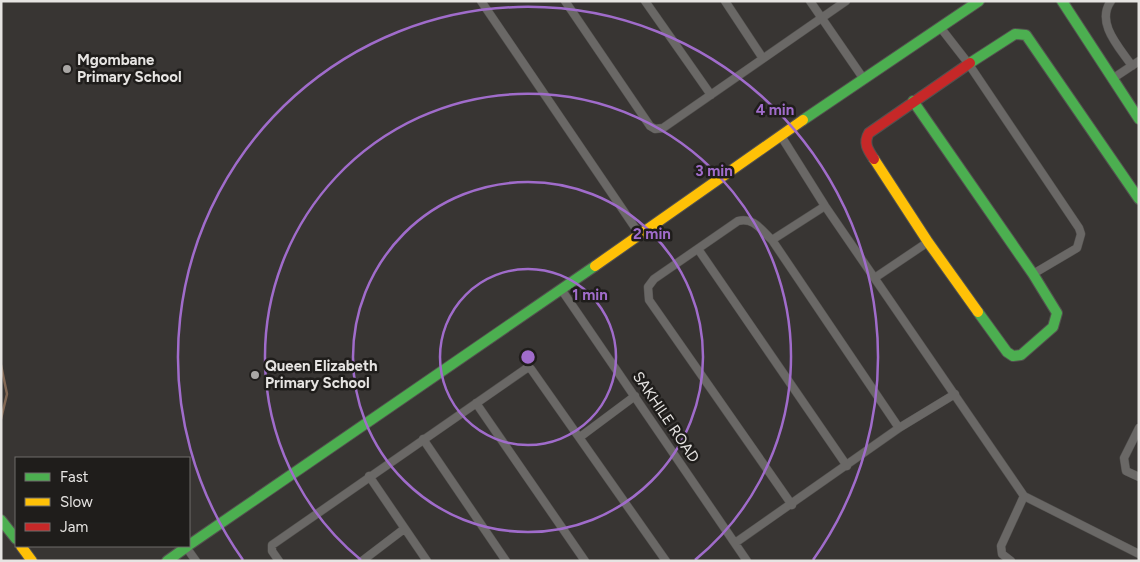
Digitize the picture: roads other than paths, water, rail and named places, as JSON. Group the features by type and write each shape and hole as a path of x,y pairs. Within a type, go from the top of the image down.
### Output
{"street":[{"path":"480,1 640,235"},
{"path":"565,1 650,126 655,129 663,128 762,57 846,1"},
{"path":"645,1 711,95"},
{"path":"724,1 762,57"},
{"path":"810,1 862,78"},
{"path":"190,545 640,235 862,78 979,1"},
{"path":"1062,1 1139,119"},
{"path":"1111,1 1107,13 1107,28 1135,64 1112,79"},
{"path":"940,27 968,63 1079,228 1081,234 1077,248 1033,274"},
{"path":"913,102 1033,274 1056,314 1056,320 1052,327 1021,355 1013,356 1008,352 928,242 866,147 866,138 869,133 968,63 1015,34 1026,36 1139,198"},
{"path":"781,136 825,206 876,277 1024,496 1139,554"},
{"path":"772,240 825,206"},
{"path":"792,504 649,300 648,287 654,279 738,221 754,222 772,240 899,428"},
{"path":"876,277 928,242"},
{"path":"698,249 847,466"},
{"name":"SAKHILE ROAD","path":"561,289 748,561"},
{"path":"279,561 272,551 272,545 368,476 524,369 529,368 580,437 666,561"},
{"path":"735,543 899,428 955,394"},
{"path":"580,437 635,396"},
{"path":"476,403 585,561"},
{"path":"1139,428 1124,458 1126,471 1139,477"},
{"path":"423,440 506,561"},
{"path":"368,476 427,561"},
{"path":"1011,561 1002,554 1001,546 1024,496"},
{"path":"1,520 15,538"},
{"path":"362,561 404,529"},
{"path":"22,547 32,561"},
{"path":"168,561 187,547"},
{"path":"189,547 196,561"}],"waterway":[{"path":"1,365 7,394 1,419"}],"place":[{"name":"Mgombane Primary School","path":"67,69"},
{"name":"Queen Elizabeth Primary School","path":"255,375"}]}
